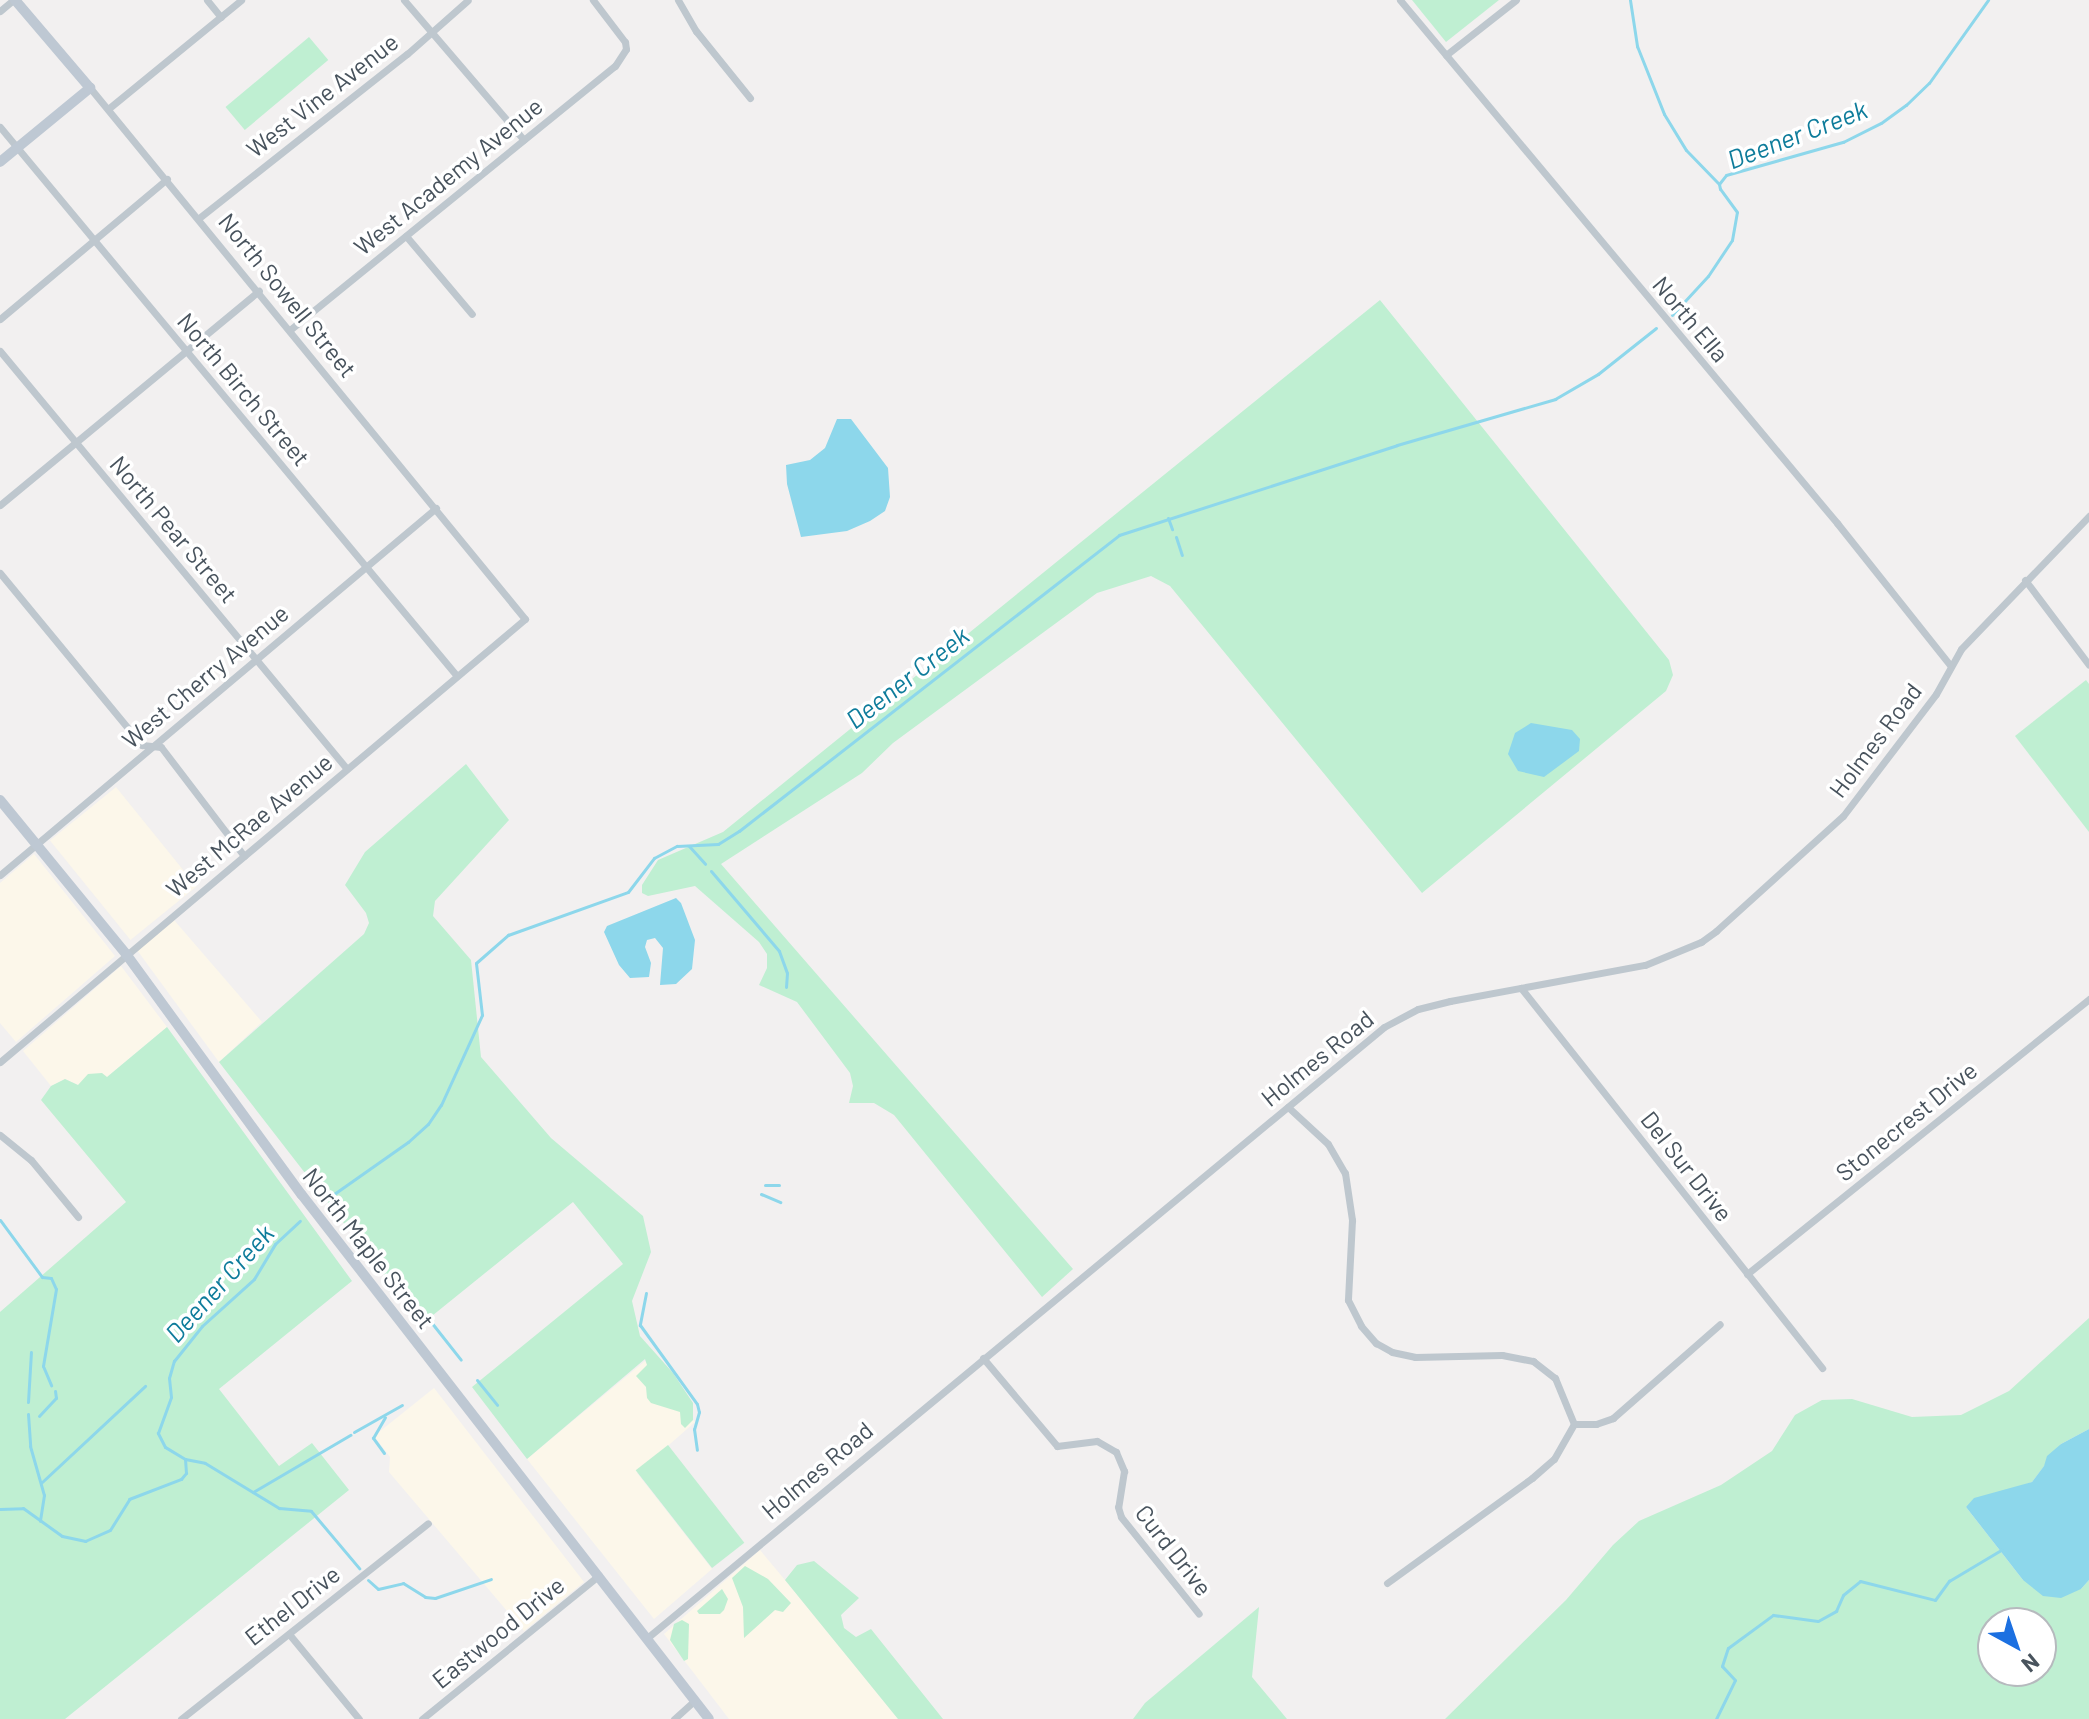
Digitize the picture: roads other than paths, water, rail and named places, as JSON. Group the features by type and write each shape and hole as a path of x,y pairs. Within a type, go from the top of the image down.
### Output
{"main road":[{"name":"North Sowell Street","path":"14,0 90,88"},
{"path":"0,162 90,88"},
{"name":"North Maple Street","path":"0,800 126,954 302,1195 709,1719"}],"street":[{"path":"0,11 14,0"},
{"path":"207,0 221,17"},
{"path":"108,109 241,0"},
{"path":"404,0 524,140"},
{"name":"West Vine Avenue","path":"199,218 468,0"},
{"name":"West Academy Avenue","path":"291,329 615,66 626,49 622,36 593,0"},
{"path":"678,0 696,31 750,98"},
{"name":"North Ella","path":"1400,0 1837,523 1950,665"},
{"path":"1446,55 1516,0"},
{"name":"North Sowell Street","path":"90,88 291,329 525,619"},
{"name":"North Birch Street","path":"0,127 457,676"},
{"path":"0,319 167,179"},
{"path":"406,236 472,314"},
{"path":"0,505 259,291"},
{"name":"North Pear Street","path":"0,351 347,769"},
{"name":"West Cherry Avenue","path":"0,875 436,508"},
{"name":"Holmes Road","path":"647,1638 1384,1027 1418,1009 1645,965 1701,942 1716,931 1855,802 1936,694 1950,665 1973,635 2089,516"},
{"path":"0,573 142,745 161,747 244,856"},
{"path":"2025,580 2089,665"},
{"name":"West McRae Avenue","path":"0,1062 525,619"},
{"name":"Del Sur Drive","path":"1521,988 1822,1368"},
{"name":"Stonecrest Drive","path":"1747,1274 2089,999"},
{"path":"1288,1107 1328,1144 1345,1173 1352,1220 1348,1300 1368,1335 1392,1352 1415,1357 1502,1355 1533,1361 1555,1378 1574,1424"},
{"path":"0,1135 31,1160 78,1217"},
{"path":"1574,1424 1596,1424 1613,1418 1720,1324"},
{"name":"Curd Drive","path":"983,1358 1057,1446 1097,1441 1116,1452 1124,1471 1118,1507 1121,1517 1199,1614"},
{"path":"1387,1583 1532,1478 1554,1459 1574,1424"},
{"name":"Ethel Drive","path":"181,1719 428,1523"},
{"name":"Eastwood Drive","path":"422,1719 599,1575"},
{"path":"289,1634 359,1719"},
{"path":"674,1719 695,1700"}],"water":[{"path":"837,419 851,419 888,468 890,497 885,511 870,521 847,531 801,537 787,484 786,465 810,460 825,448"},
{"path":"1531,723 1572,730 1580,739 1579,751 1544,777 1518,771 1508,754 1515,733"},
{"path":"676,898 681,903 695,940 692,969 676,984 660,985 663,948 655,938 647,940 645,947 651,963 649,977 630,978 619,965 604,932 607,926"},
{"path":"2089,1429 2089,1580 2081,1589 2061,1598 2043,1596 2023,1580 1966,1507 1974,1498 2032,1482 2047,1456 2061,1444"}],"waterway":[{"path":"1630,0 1637,46 1664,114 1686,150 1718,183"},
{"name":"Deener Creek","path":"1672,315 1708,276 1732,240 1737,212 1719,184 1726,175 1843,142 1881,123 1929,83 1988,0"},
{"name":"Deener Creek","path":"324,1201 408,1142 428,1124 441,1105 482,1015 476,963 508,935 628,892 654,858 677,846 718,844 739,831 1119,535 1397,445 1555,399 1598,374 1656,328"},
{"path":"1168,518 1172,529"},
{"path":"1176,537 1182,555"},
{"path":"689,846 705,864"},
{"path":"711,871 779,951 787,973 786,987"},
{"path":"765,1185 779,1185"},
{"path":"761,1194 780,1202"},
{"path":"0,1220 42,1277 51,1278 56,1289 43,1366 51,1385"},
{"name":"Deener Creek","path":"0,1509 23,1508 62,1536 85,1541 110,1530 129,1499 181,1479 186,1473 185,1459 165,1447 158,1433 171,1397 169,1378 174,1361 202,1326 254,1279 275,1244 300,1221"},
{"path":"646,1293 640,1325 697,1404 699,1412 694,1429 697,1450"},
{"path":"431,1322 461,1360"},
{"path":"28,1402 31,1352"},
{"path":"477,1380 497,1405"},
{"path":"42,1482 145,1386"},
{"path":"39,1416 56,1398 55,1391"},
{"path":"354,1432 402,1405"},
{"path":"28,1414 30,1446 44,1495 40,1521"},
{"path":"384,1453 373,1438 385,1417"},
{"path":"253,1492 350,1435"},
{"path":"185,1459 205,1463 279,1508 311,1511 359,1568"},
{"path":"1716,1719 1735,1680 1722,1666 1728,1648 1773,1615 1818,1621 1836,1611 1843,1595 1860,1581 1935,1600 1949,1581 2001,1550"},
{"path":"368,1580 378,1589 403,1583 425,1597 435,1598 491,1579"}]}
